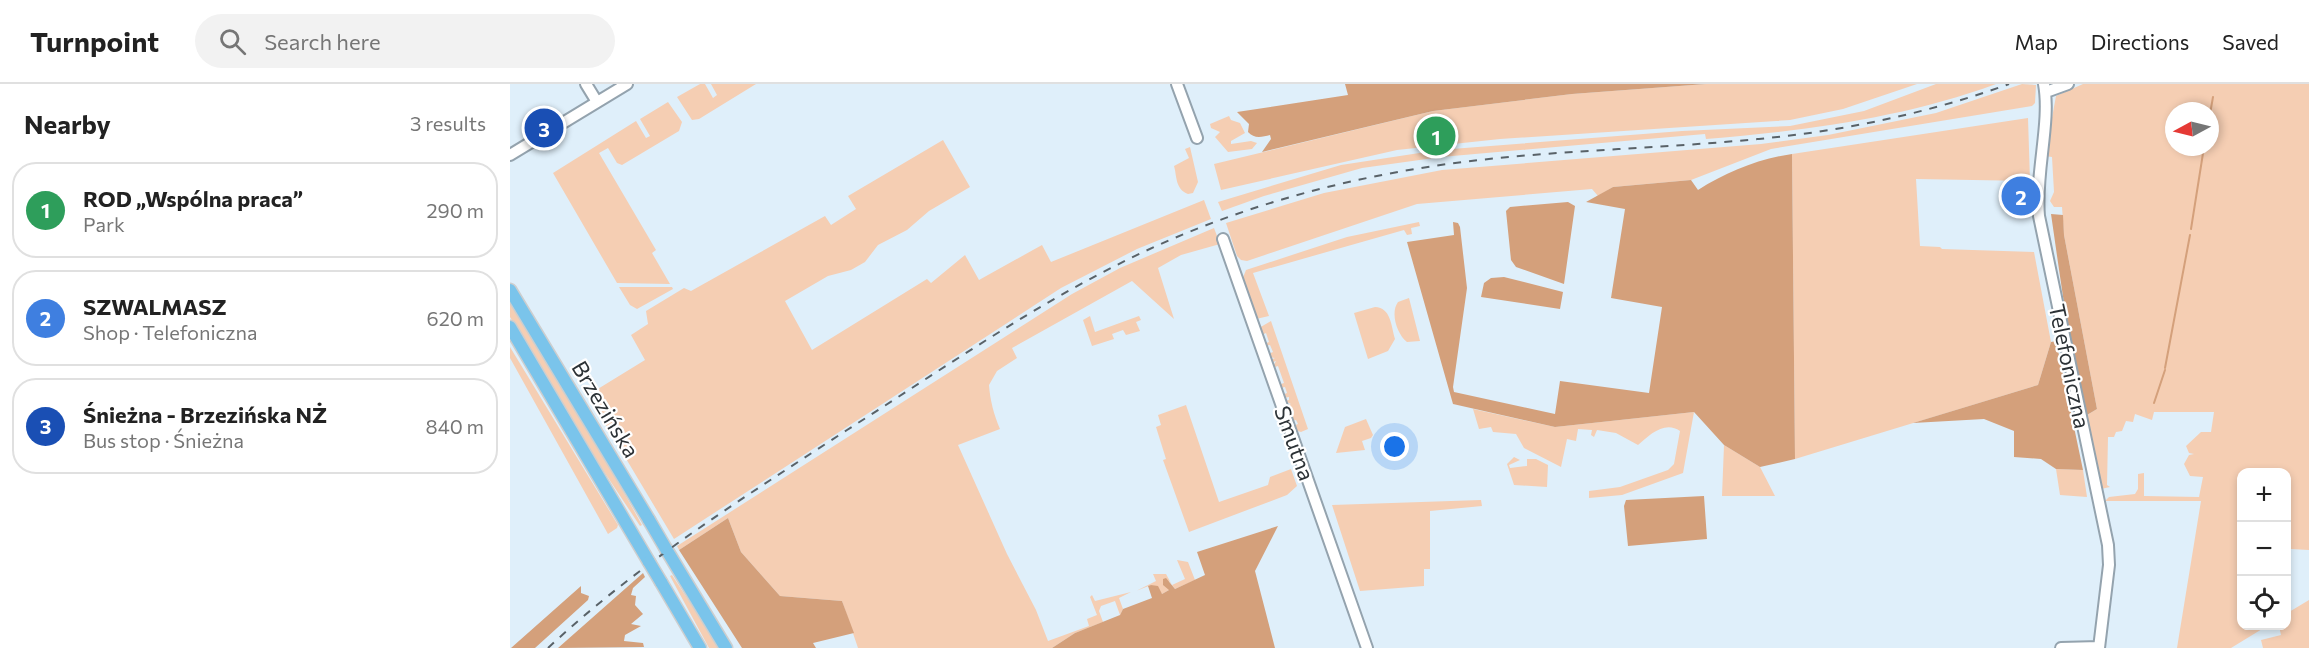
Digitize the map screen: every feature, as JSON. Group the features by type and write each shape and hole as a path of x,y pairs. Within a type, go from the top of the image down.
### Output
{"main road":[{"name":"Brzezińska","path":"510,290 726,648"},
{"name":"Brzezińska","path":"511,330 700,648"}],"street":[{"path":"586,84 597,102"},
{"path":"510,155 627,84"},
{"path":"1177,84 1197,138"},
{"path":"2045,88 2068,84"},
{"name":"Telefoniczna","path":"2045,88 2038,173 2039,216 2108,541 2109,565 2099,647"},
{"name":"Smutna","path":"1222,239 1226,242 1367,648"},
{"path":"2061,648 2099,647"}],"shaded area":[{"path":"700,84 705,84 713,98 717,95 711,84 756,84 699,119 692,120 677,97"},
{"path":"1345,84 1706,84 1572,94 1433,111 1262,152 1271,139 1270,135 1258,137 1250,134 1249,124 1237,112 1348,95"},
{"path":"1706,84 1917,84 1843,109 1790,120 1500,139 1397,150 1221,190 1214,164 1433,111 1572,94"},
{"path":"1936,84 1996,84 1926,106 1816,127 1706,139 1705,134 1441,157 1362,168 1264,196 1222,211 1218,202 1341,165 1439,150 1682,131 1790,126 1864,111"},
{"path":"2022,84 2036,85 2035,103 2032,106 1771,149 1691,180 1613,187 1598,196 1592,189 1417,204 1247,261 1237,256 1226,223 1324,193 1442,170 1761,144 1828,135 1936,113"},
{"path":"2083,84 2309,84 2309,550 2291,549 2291,468 2237,468 2237,630 2260,630 2231,648 2177,648 2201,501 2105,501 2109,497 2135,494 2138,489 2138,474 2144,473 2144,496 2199,497 2203,477 2190,476 2184,464 2189,455 2194,454 2189,453 2186,446 2201,432 2211,432 2214,412 2154,412 2152,420 2135,414 2133,422 2126,421 2122,431 2116,432 2114,437 2108,437 2107,485 2110,487 2101,489 2084,417 2097,409 2064,235 2062,207 2054,207 2050,201 2054,192 2052,157 2045,156 2056,96"},
{"path":"668,102 682,122 679,131 622,165 617,163 608,148 599,153 656,250 652,253 670,284 617,283 553,173 636,121 646,138 650,136 640,119"},
{"path":"1229,116 1231,120 1240,123 1245,133 1231,141 1231,144 1251,141 1257,143 1252,149 1228,152 1215,137 1220,132 1211,128 1210,124"},
{"path":"2028,118 2030,181 1916,179 1920,246 1942,249 2034,252 2051,342 2038,385 1795,459 1792,154"},
{"path":"943,140 970,187 929,211 907,230 878,245 865,262 851,270 828,276 785,301 812,350 927,279 931,283 965,255 979,280 1042,245 1051,262 1204,200 1211,219 1137,249 1061,288 674,539 588,395 645,360 631,335 648,324 646,311 684,288 691,291 825,216 831,225 856,209 848,196"},
{"path":"1190,147 1198,182 1193,193 1188,194 1177,182 1174,166 1189,158 1185,149"},
{"path":"1792,154 1795,459 1760,467 1724,445 1694,412 1555,427 1453,404 1407,242 1454,235 1453,222 1458,223 1460,227 1467,288 1454,392 1555,414 1560,381 1649,393 1662,307 1611,298 1625,209 1586,202 1613,187 1691,180 1698,190 1743,167"},
{"path":"1568,202 1575,206 1564,284 1516,267 1511,260 1506,211 1510,207"},
{"path":"2051,214 2063,215 2064,235 2097,409 2087,415 2070,340"},
{"path":"1419,222 1420,226 1411,228 1412,234 1407,235 1404,230 1253,273 1269,316 1256,319 1242,280 1246,270 1347,237"},
{"path":"1214,228 1220,244 1181,255 1158,268 1174,319 1132,281 1012,348 1017,358 997,371 989,385 1000,429 958,445 1007,554 1036,610 1048,641 1089,626 1087,619 1097,615 1090,597 1092,595 1095,601 1131,592 1119,598 1123,609 1120,615 1115,601 1101,606 1099,611 1103,622 1075,633 1052,648 858,648 842,601 780,596 741,552 728,518 679,550 677,546 1072,294 1120,268"},
{"path":"1504,277 1563,292 1560,309 1481,297 1484,283 1491,278"},
{"path":"619,287 672,287 673,289 637,309 630,305"},
{"path":"1409,298 1420,341 1407,342 1400,334 1396,323 1395,312 1398,302"},
{"path":"510,299 598,446 642,525 640,526 587,446 510,317"},
{"path":"1375,307 1384,310 1387,314 1395,339 1388,351 1368,359 1354,313"},
{"path":"1090,316 1095,332 1139,316 1141,320 1136,322 1140,331 1126,335 1123,330 1112,334 1114,339 1092,346 1083,320"},
{"path":"1271,321 1308,429 1301,432 1294,430 1293,426 1298,424 1296,420 1291,421 1289,416 1294,413 1292,407 1287,408 1286,406 1291,404 1284,401 1289,400 1289,397 1283,398 1282,395 1287,393 1285,387 1280,388 1278,385 1284,383 1278,366 1272,368 1276,361 1271,363 1270,360 1275,358 1269,357 1268,354 1273,352 1270,345 1265,346 1264,344 1269,342 1266,333 1262,335 1259,328"},
{"path":"2056,341 2083,470 2056,469 2041,459 2014,457 2014,431 1984,419 1913,423 2038,385 2051,342"},
{"path":"510,347 618,525 608,534 510,358"},
{"path":"1186,405 1219,502 1268,485 1270,477 1291,469 1297,486 1287,495 1189,532 1163,460 1166,459 1156,427 1161,425 1158,415"},
{"path":"1473,409 1555,427 1694,412 1683,473 1622,495 1589,498 1589,491 1620,487 1668,470 1674,464 1680,431 1669,427 1663,428 1652,433 1638,445 1616,433 1597,430 1594,437 1591,435 1592,430 1578,429 1576,441 1567,439 1561,467 1524,448 1516,434 1493,432 1491,427 1479,429"},
{"path":"1366,419 1373,435 1362,441 1365,450 1336,453 1345,427"},
{"path":"1724,445 1760,467 1775,496 1722,496"},
{"path":"1514,457 1520,460 1509,465 1510,468 1527,466 1527,459 1536,459 1548,465 1547,487 1514,485 1507,464"},
{"path":"2056,469 2083,470 2087,497 2060,495"},
{"path":"1704,496 1707,539 1628,546 1624,506 1626,500"},
{"path":"1481,500 1482,506 1430,511 1430,569 1424,569 1424,586 1360,591 1332,505"},
{"path":"728,518 741,552 780,596 842,601 854,633 813,643 816,648 742,648 679,550"},
{"path":"1278,526 1255,571 1275,648 1052,648 1075,633 1120,615 1123,609 1152,598 1148,586 1158,586 1162,594 1169,590 1163,585 1163,579 1166,578 1175,589 1205,575 1197,552"},
{"path":"1177,560 1188,562 1195,580 1175,589 1172,585 1185,579"},
{"path":"643,573 645,577 633,588 631,595 636,596 635,605 643,614 631,624 641,626 625,635 624,641 643,643 644,647 558,648"},
{"path":"1153,574 1166,574 1172,585 1169,581 1169,590 1162,594 1151,585 1136,591 1156,581"},
{"path":"672,575 720,648 709,648 670,576"},
{"path":"581,586 581,593 589,596 588,600 535,648 511,648"},
{"path":"2309,600 2309,648 2263,648 2261,640 2281,635 2280,630 2291,630 2291,611"}],"waterway":[{"path":"2212,102 2213,97"},
{"path":"2191,229 2203,156"},
{"path":"2165,368 2190,235"},
{"path":"2154,403 2165,370"}],"railway":[{"path":"548,648 618,588 655,560 731,506 847,430 979,345 1080,284 1188,232 1264,205 1381,175 1505,157 1790,136 1854,126 1917,112 2009,84"}],"place":[{"name":"Śnieżna - Brzezińska NŻ","path":"544,128"},
{"name":"ROD „Wspólna praca”","path":"1436,136"},
{"name":"SZWALMASZ","path":"2021,196"}]}
